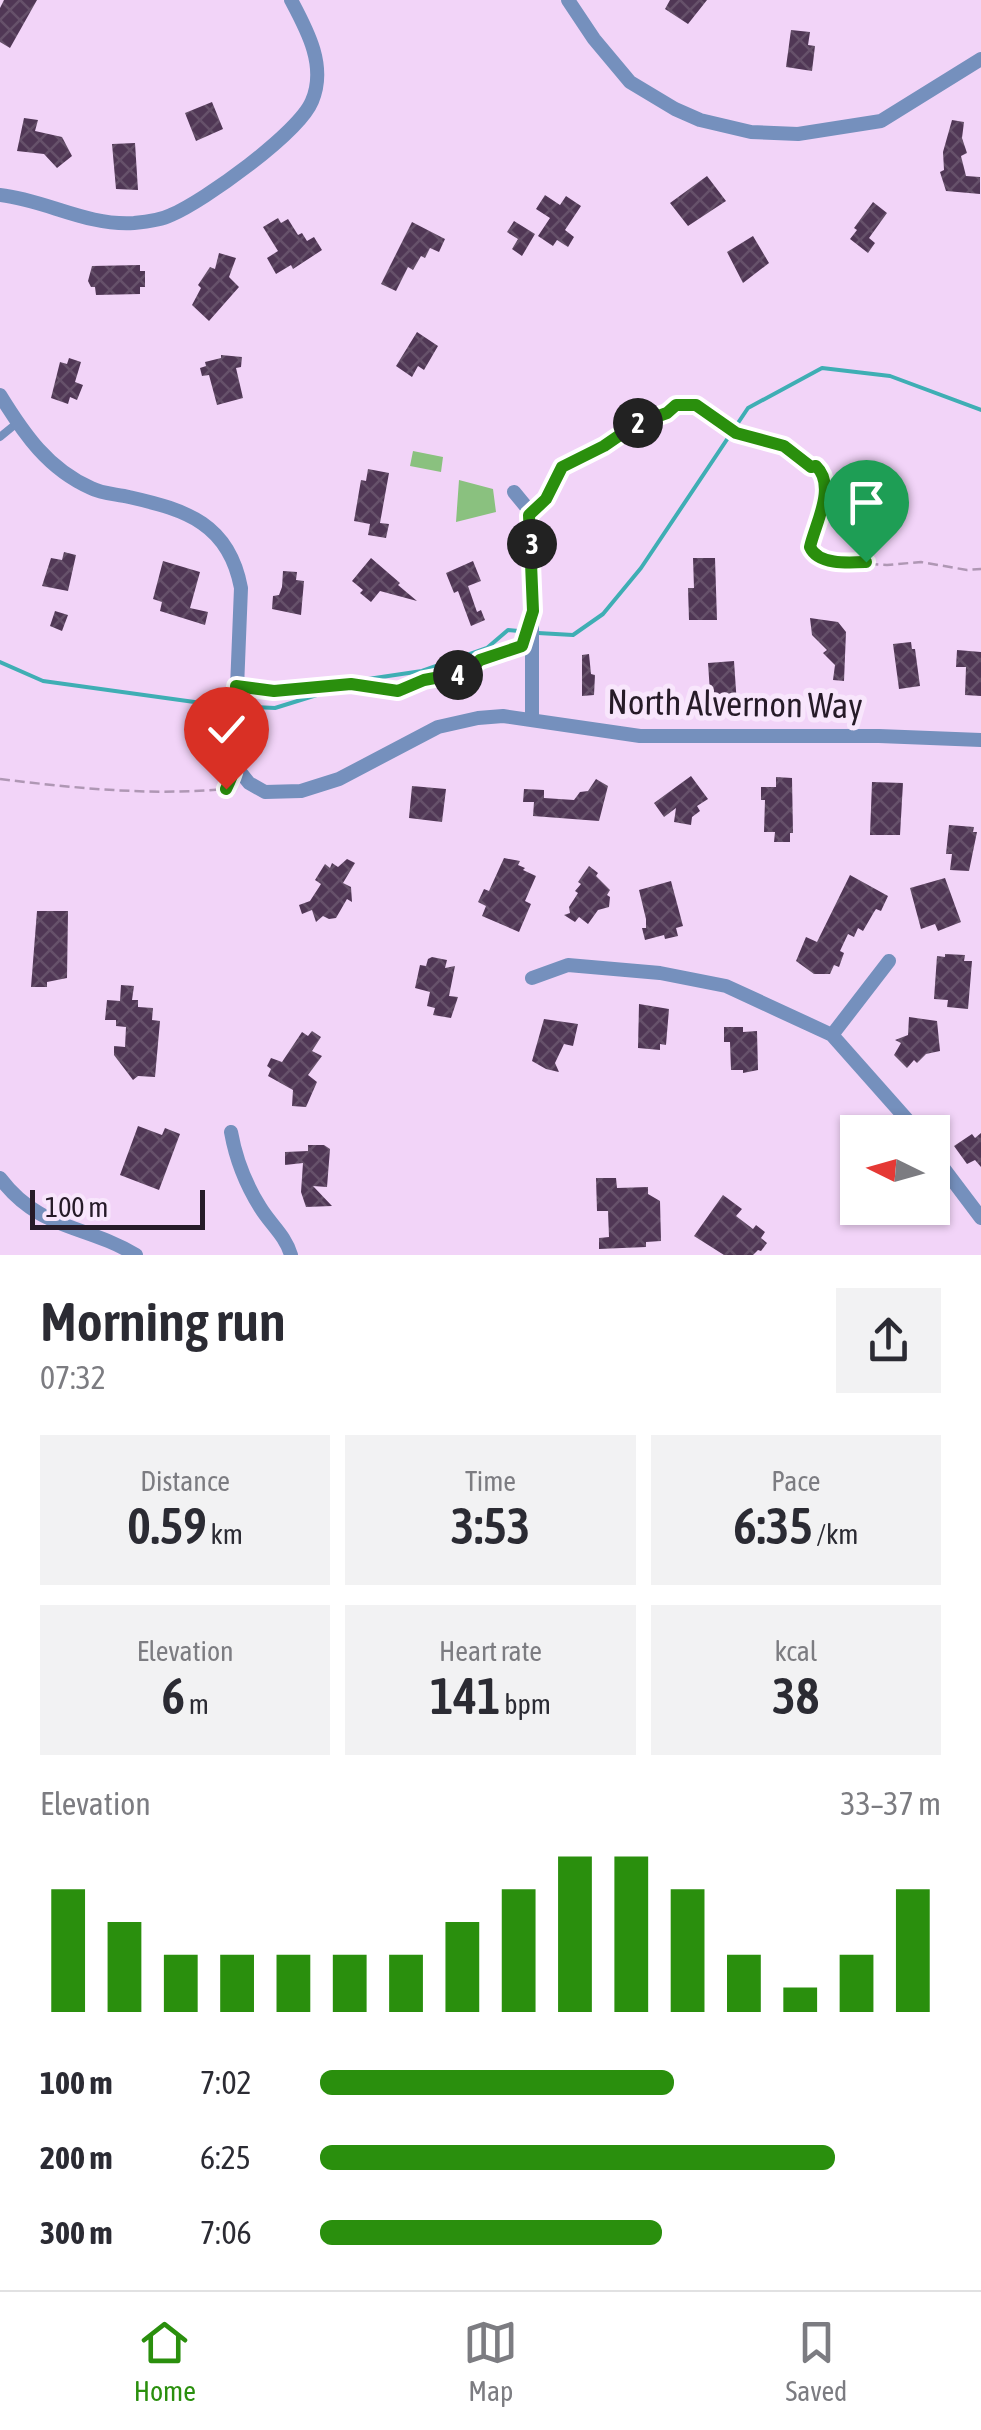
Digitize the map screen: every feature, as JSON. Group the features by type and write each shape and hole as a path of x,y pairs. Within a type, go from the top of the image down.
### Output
{"street":[{"path":"0,195 31,200 99,222 133,223 169,217 226,183 301,118 313,100 318,72 311,36 290,0"},
{"path":"568,0 594,40 630,82 700,120 751,132 798,134 880,121 978,65"},
{"path":"0,395 26,437 52,463 93,489 172,508 206,526 226,544 242,588 236,713 231,735 236,768"},
{"path":"514,492 529,515 532,720"},
{"name":"North Alvernon Way","path":"236,768 249,783 265,792 300,792 339,779 438,726 503,716 640,736 981,740"},
{"path":"832,1035 889,960"},
{"path":"532,978 568,966 660,973 726,986 832,1035 903,1115"},
{"path":"231,1132 237,1165 262,1210 286,1240 291,1255"},
{"path":"950,1175 980,1213"},
{"path":"0,1178 14,1196 43,1218 136,1255"}],"lane":[{"path":"0,437 17,423"}],"path":[{"path":"529,515 546,499 562,467 636,424 686,403 708,410 743,436 784,446 822,472 826,484 810,547 817,557 846,563 921,562 967,570 981,568"},
{"path":"236,686 274,691 351,684 398,691 424,680 467,672 480,660 522,646"},
{"path":"0,779 106,790 195,792 226,789 236,768"}],"green space":[{"path":"413,451 443,457 441,472 410,466"},
{"path":"459,480 493,489 496,512 456,522"}],"building":[{"path":"4,0 37,0 10,48 0,42 0,8"},
{"path":"670,0 707,0 688,24 665,9"},
{"path":"791,30 810,32 808,45 815,46 812,71 786,67"},
{"path":"212,102 223,129 196,141 185,113"},
{"path":"24,118 38,120 35,131 62,137 72,156 57,168 44,154 17,151"},
{"path":"952,120 964,122 962,138 967,153 961,156 966,176 980,177 980,194 946,191 940,172 944,170 943,152"},
{"path":"135,143 138,190 116,189 112,144"},
{"path":"707,176 726,201 688,226 670,203"},
{"path":"545,195 560,205 566,196 581,206 565,230 574,237 568,247 557,240 553,246 538,236 550,218 536,209"},
{"path":"873,202 887,213 869,238 875,243 868,253 850,239"},
{"path":"278,218 281,223 288,219 307,241 314,237 322,250 293,269 291,265 276,274 267,258 278,251 263,227"},
{"path":"514,221 535,234 522,256 512,249 518,239 507,232"},
{"path":"412,222 445,239 439,252 430,248 413,270 408,267 396,291 381,284"},
{"path":"753,236 769,263 743,283 727,252"},
{"path":"219,253 236,258 229,277 239,287 209,321 192,305 201,288 198,285 210,267 215,269"},
{"path":"140,265 140,271 145,271 145,287 140,287 140,294 96,295 95,287 88,281 92,266"},
{"path":"417,332 438,346 424,370 418,366 412,377 396,366"},
{"path":"221,355 242,357 241,367 236,368 243,398 217,405 209,375 202,376 200,368"},
{"path":"69,358 81,362 75,382 83,385 77,400 70,397 68,404 51,398 60,362 67,364"},
{"path":"368,469 389,473 380,523 389,524 386,538 368,535 370,524 354,521 361,480 366,481"},
{"path":"64,552 76,555 68,591 42,586 51,558 62,560"},
{"path":"371,558 417,601 380,591 371,602 360,593 363,590 352,581"},
{"path":"693,558 715,558 717,620 689,620 688,588 694,588"},
{"path":"163,561 200,572 190,608 208,612 205,625 160,611 162,602 153,599"},
{"path":"473,561 481,581 468,586 477,612 481,610 485,620 471,626 458,591 454,593 446,573"},
{"path":"283,571 297,572 296,580 304,581 301,615 272,609 273,596 279,595 282,587"},
{"path":"55,611 68,615 62,631 50,626"},
{"path":"810,618 838,622 846,632 844,681 833,680 835,665 812,635"},
{"path":"911,642 920,686 899,689 893,644"},
{"path":"957,650 981,652 981,696 965,695 966,667 956,667"},
{"path":"589,654 591,674 595,675 594,695 582,696 582,655"},
{"path":"734,661 737,705 711,707 708,663"},
{"path":"691,776 708,799 697,806 700,811 692,817 691,825 674,822 676,808 664,817 654,803"},
{"path":"776,777 792,778 790,842 774,842 775,832 764,832 765,800 761,800 761,787 776,787"},
{"path":"596,779 608,786 599,821 533,816 534,802 523,802 524,789 544,790 544,798 574,800 580,792 588,791"},
{"path":"872,782 903,783 900,835 870,835"},
{"path":"412,786 446,789 442,822 409,818"},
{"path":"949,825 974,827 973,832 977,832 969,871 950,870 952,854 946,854"},
{"path":"504,858 520,861 518,865 523,870 536,876 525,901 531,904 519,932 482,916 486,906 478,902 484,889 489,891"},
{"path":"347,859 355,863 343,883 351,887 352,902 347,899 336,918 323,916 316,922 312,910 302,914 299,905 310,901 321,884 315,880 325,864 338,867"},
{"path":"589,866 610,890 610,897 609,907 598,910 588,924 579,917 575,922 564,915 570,913 569,907 578,893 575,891 581,884 578,882"},
{"path":"850,875 888,896 881,911 876,909 863,931 858,928 854,937 848,934 840,951 844,953 839,967 834,965 830,974 814,974 796,961 806,937 817,942"},
{"path":"945,878 961,922 938,931 935,924 921,929 910,888"},
{"path":"671,881 683,926 676,928 678,936 645,940 642,928 646,928 646,919 639,890"},
{"path":"37,911 68,911 67,978 47,982 47,987 31,987"},
{"path":"965,955 964,961 972,961 968,1009 947,1007 948,1000 934,999 937,956"},
{"path":"432,957 447,960 445,968 455,966 449,996 458,997 451,1018 433,1015 435,1008 427,1006 430,992 415,988 420,965 426,966"},
{"path":"121,985 134,986 132,1000 138,1000 138,1007 153,1008 152,1020 160,1021 155,1077 138,1076 133,1080 114,1055 114,1046 125,1047 126,1027 116,1026 116,1020 105,1020 107,1000 120,1001"},
{"path":"639,1004 669,1009 666,1045 660,1044 660,1050 638,1048"},
{"path":"909,1017 937,1021 940,1051 926,1054 917,1063 914,1060 907,1068 894,1055 901,1043 895,1040 908,1035"},
{"path":"544,1019 578,1024 573,1046 564,1044 555,1063 559,1072 532,1061"},
{"path":"724,1027 757,1031 758,1070 731,1070 730,1042 724,1042"},
{"path":"312,1031 321,1037 312,1051 322,1056 308,1075 317,1082 306,1107 292,1106 293,1090 268,1076 271,1069 267,1066 271,1058 282,1062 302,1032 308,1036"},
{"path":"138,1126 162,1135 165,1128 180,1134 159,1190 120,1175"},
{"path":"981,1133 981,1167 975,1160 967,1164 954,1146 972,1134 975,1138"},
{"path":"308,1145 330,1149 327,1187 313,1186 332,1206 306,1207 301,1192 303,1163 285,1165 285,1152 308,1151"},
{"path":"596,1178 616,1178 617,1188 648,1187 648,1194 660,1201 661,1241 646,1242 646,1247 599,1249 599,1238 609,1237 608,1211 597,1211"},
{"path":"723,1195 742,1209 736,1216 753,1229 756,1225 765,1232 761,1238 767,1243 761,1251 753,1255 724,1255 694,1236"}],"waterway":[{"path":"538,633 573,635 603,614 641,568 748,408 822,368 890,376 981,410"},
{"path":"0,662 43,681 216,705 275,708 368,679 422,671 487,648 508,630 529,632"}],"route":[{"path":"226,789 236,768 231,735 236,686 274,691 358,684 398,691 424,680 467,672 480,660 522,646 533,611 529,515 546,499 562,467 676,405 686,403 708,410 736,433 784,446 811,467 816,466 826,484 819,522 812,536 813,554 846,563 866,562"}]}
